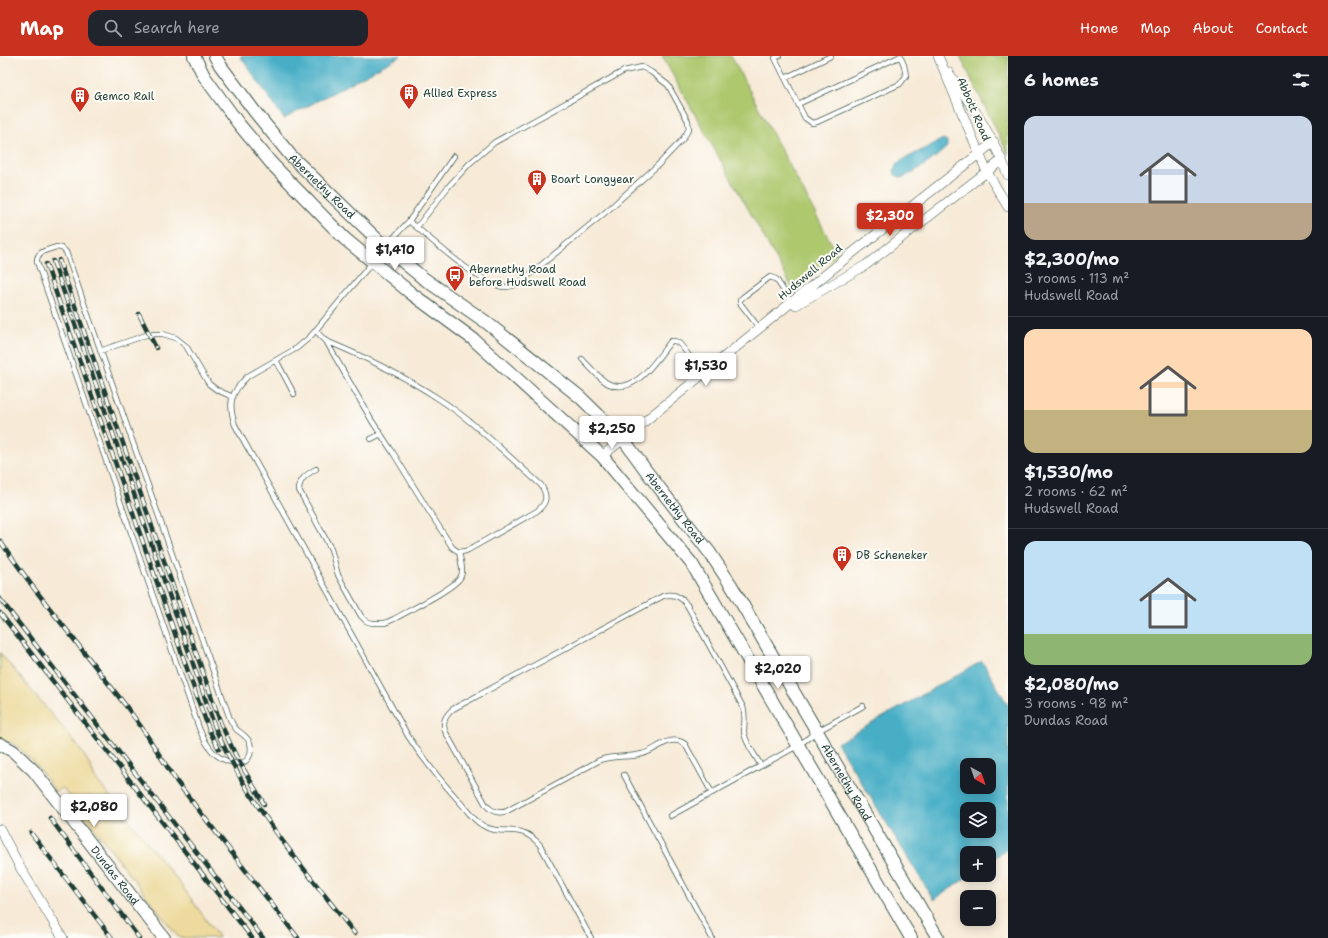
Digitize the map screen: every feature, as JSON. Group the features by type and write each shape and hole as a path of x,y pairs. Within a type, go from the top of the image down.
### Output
{"main road":[{"name":"Abernethy Road","path":"194,56 204,76 238,123 272,164 345,239 412,294 473,339 602,456 692,564 912,938"},
{"name":"Abernethy Road","path":"218,60 255,112 291,156 385,247 423,278 486,322 580,398 624,440 710,553 731,586 938,938"},
{"path":"204,76 218,60"},
{"name":"Dundas Road","path":"0,744 13,751 34,770 164,938"}],"street":[{"name":"Abbott Road","path":"940,59 963,92 994,142 1008,174"},
{"name":"Abbott Road","path":"940,59 987,172 1008,207"},
{"name":"Hudswell Road","path":"602,456 624,440 851,254 994,142"},
{"name":"Hudswell Road","path":"774,318 866,265 1002,160"},
{"path":"0,829 21,869 63,938"}],"lane":[{"path":"779,56 775,58 785,78 798,104 805,118 812,123 900,84 906,76 904,65 900,56 798,104"},
{"path":"785,78 831,56"},
{"path":"409,221 460,263 485,281 505,287 518,284 607,211 660,164 682,140 689,129 688,121 668,85 642,67 624,71 495,142 470,163 448,187 417,227"},
{"path":"454,156 409,221 385,247 316,331 304,343 248,376 241,383 231,403 232,413 235,425 404,729 418,751 437,776 473,817 482,825 491,829 527,833 536,840 591,938"},
{"path":"56,247 62,248 66,252 100,351 230,720 236,730 249,741 250,754 247,760 240,764 225,760 213,752 198,728 37,262 37,256 39,254 56,247"},
{"path":"760,329 740,303 743,296 770,277 776,279 792,303"},
{"path":"316,331 326,341 372,421 452,547 459,552 464,552 537,511 546,502 545,491 541,485 482,433 440,399 372,361 326,341"},
{"path":"100,351 149,334 163,334 176,338 186,346 209,384 217,390 233,397"},
{"path":"582,359 608,383 617,386 628,386 647,372 672,341 675,341 680,344 704,375"},
{"path":"276,360 294,394"},
{"path":"371,439 381,434"},
{"path":"316,469 305,476 301,481 298,490 331,549 338,575 358,610 366,620 378,624 390,621 453,585 462,576 459,552"},
{"path":"712,793 685,744 681,741 673,740 644,754 611,757 600,760 503,812 493,811 486,805 463,764 445,731 444,722 446,717 453,709 662,596 674,595 680,597 687,605 743,707 745,714 744,732 761,766"},
{"path":"670,816 799,745 816,732 864,706"},
{"path":"624,775 712,938"}],"green space":[{"path":"662,56 731,56 837,254 793,289"},
{"path":"960,56 1008,56 1008,154"}],"sand":[{"path":"0,653 77,745 89,763 95,778 179,882 219,938 179,938 62,787 56,792 33,761 14,744 0,739"}],"water":[{"path":"240,56 401,56 284,119"},
{"path":"943,139 947,141 947,147 931,160 914,172 902,178 895,175 894,170 897,163"},
{"path":"982,661 1008,705 1008,849 996,857 996,846 960,846 960,882 934,900 837,743"}],"railway":[{"path":"59,260 221,724 236,756 264,804"},
{"path":"53,261 216,730 227,754 261,811 287,847 355,934"},
{"path":"46,264 198,700 210,732 219,749"},
{"path":"139,314 156,348"},
{"path":"0,541 33,587 126,706 177,782 298,938"},
{"path":"0,599 263,938"},
{"path":"0,613 252,938"},
{"path":"50,818 139,938"},
{"path":"31,833 112,938"}],"place":[{"name":"Allied Express","path":"409,110"},
{"name":"Gemco Rail","path":"80,113"},
{"name":"Boart Longyear","path":"537,196"},
{"name":"Abernethy Road before Hudswell Road","path":"455,292"},
{"name":"DB Scheneker","path":"842,572"}]}
